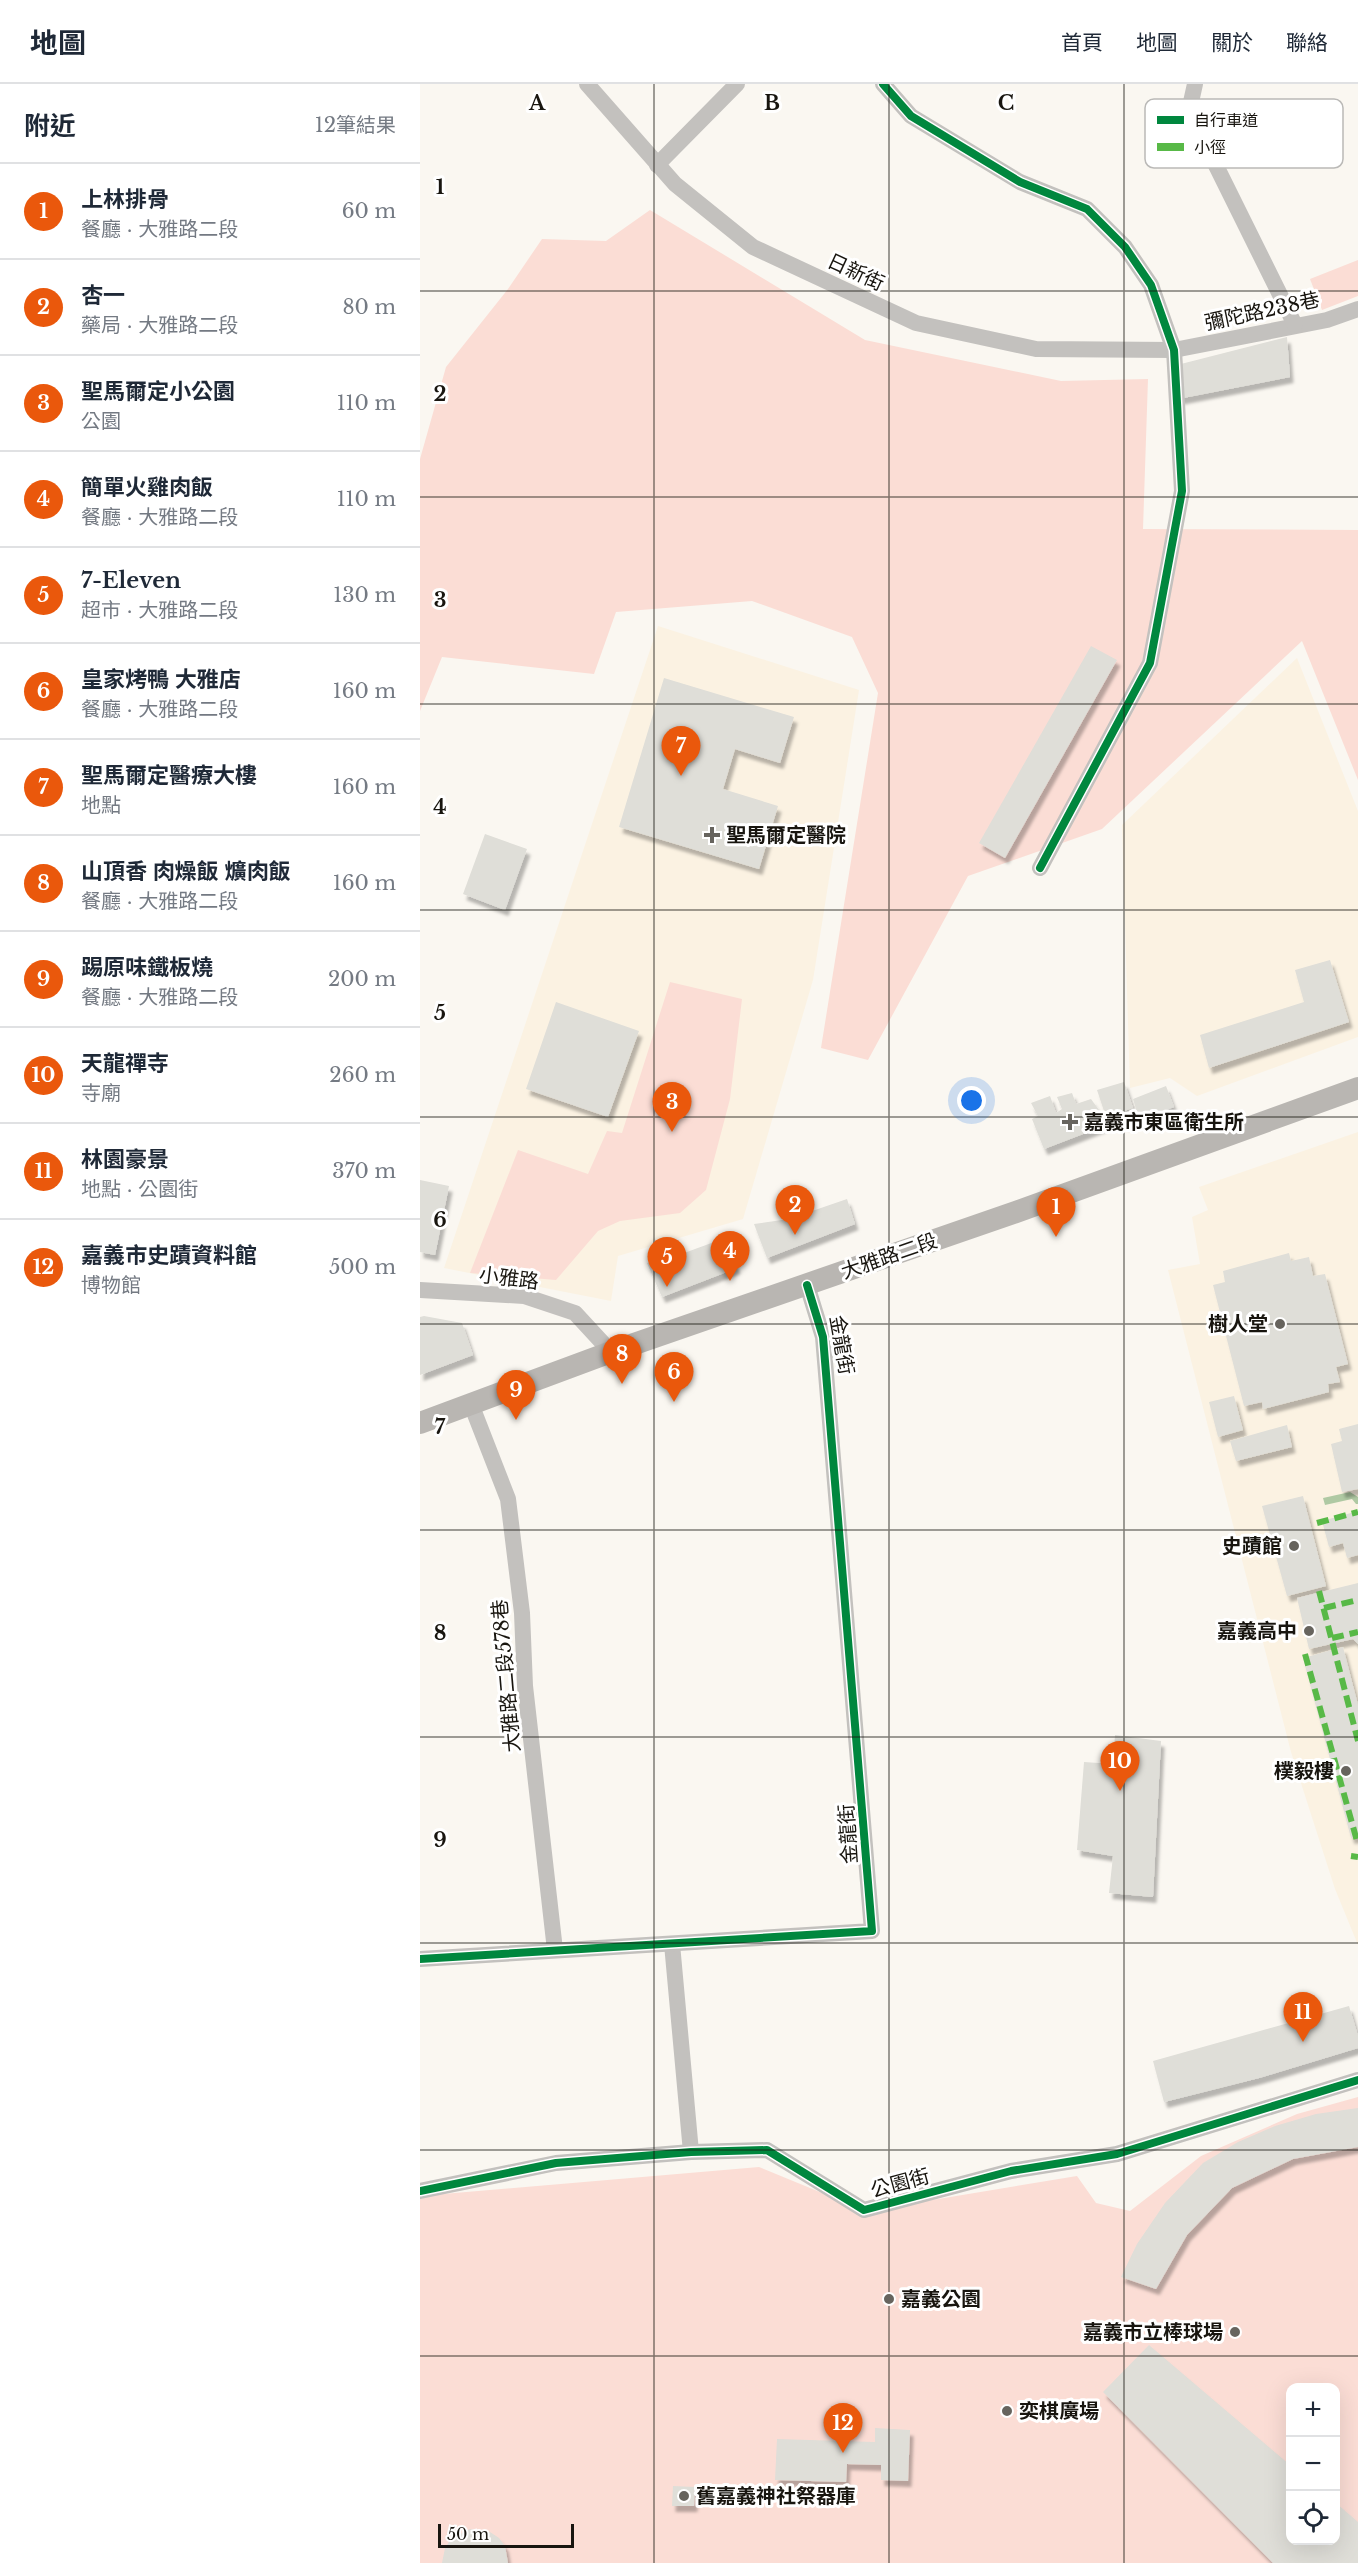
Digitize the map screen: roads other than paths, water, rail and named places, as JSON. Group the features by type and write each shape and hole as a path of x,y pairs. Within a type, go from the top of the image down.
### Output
{"main road":[{"name":"大雅路二段","path":"420,1423 612,1352 1027,1208 1358,1088"}],"street":[{"name":"日新街","path":"587,84 675,184 753,247 916,323 1036,349 1174,350"},
{"path":"657,165 737,84"},
{"path":"883,84 911,116 1010,176 1088,210 1125,247 1151,285 1174,350 1182,491 1150,663 1040,868"},
{"path":"1192,99 1195,84"},
{"path":"1217,168 1295,325"},
{"name":"彌陀路238巷","path":"1174,350 1327,320 1358,309"},
{"name":"金龍街","path":"420,1959 872,1931 823,1337 807,1285"},
{"name":"小雅路","path":"420,1290 524,1296 534,1299 575,1313 612,1352"},
{"name":"大雅路二段578巷","path":"471,1404 508,1499 522,1612 525,1686 555,1950"},
{"path":"672,1944 692,2152"},
{"name":"公園街","path":"420,2191 556,2163 692,2152 767,2150 864,2210 1011,2171 1117,2154 1358,2080"}],"place":[{"name":"聖馬爾定醫療大樓","path":"681,776"},
{"name":"聖馬爾定醫院","path":"712,835"},
{"name":"嘉義市東區衛生所","path":"1070,1122"},
{"name":"聖馬爾定小公園","path":"672,1132"},
{"name":"杏一","path":"795,1235"},
{"name":"上林排骨","path":"1056,1237"},
{"name":"簡單火雞肉飯","path":"730,1281"},
{"name":"7-Eleven","path":"667,1287"},
{"name":"樹人堂","path":"1280,1324"},
{"name":"山頂香 肉燥飯 爌肉飯","path":"622,1384"},
{"name":"皇家烤鴨 大雅店","path":"674,1402"},
{"name":"踢原味鐵板燒","path":"516,1420"},
{"name":"史蹟館","path":"1294,1546"},
{"name":"嘉義高中","path":"1309,1631"},
{"name":"樸毅樓","path":"1346,1771"},
{"name":"天龍禪寺","path":"1120,1791"},
{"name":"林園豪景","path":"1303,2042"},
{"name":"嘉義公園","path":"889,2299"},
{"name":"嘉義市立棒球場","path":"1235,2332"},
{"name":"奕棋廣場","path":"1007,2411"},
{"name":"嘉義市史蹟資料館","path":"843,2453"},
{"name":"舊嘉義神社祭器庫","path":"684,2496"}]}
